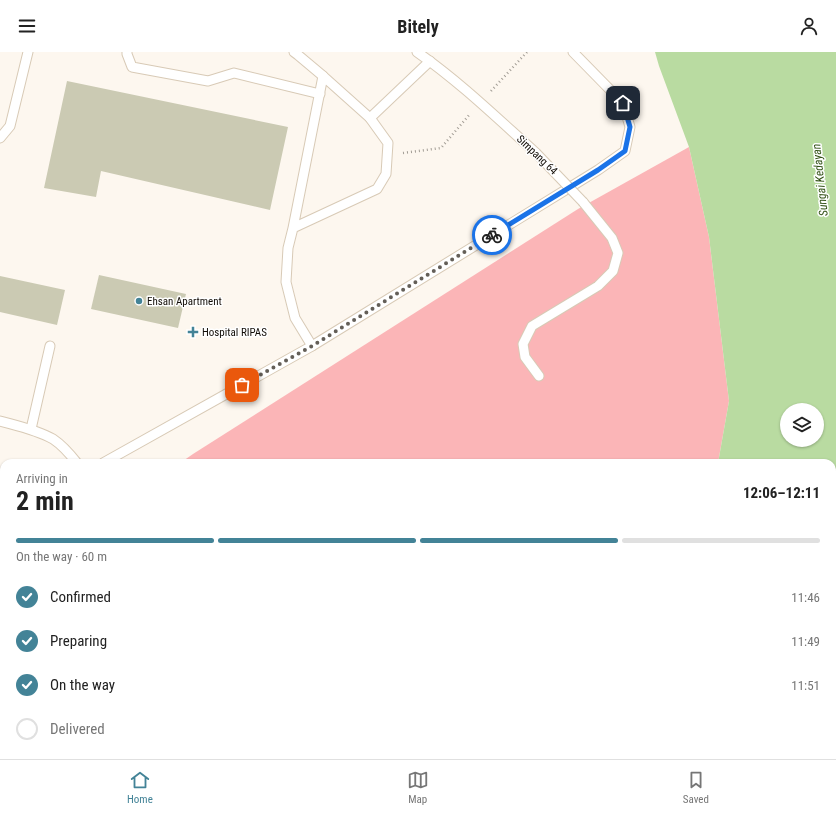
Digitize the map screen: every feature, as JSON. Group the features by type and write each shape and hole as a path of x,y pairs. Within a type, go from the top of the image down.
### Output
{"lane":[{"path":"0,138 10,126 28,52"},
{"path":"127,52 132,67 208,81 234,73 320,94"},
{"path":"293,228 377,189 386,174 388,143 370,118 294,52"},
{"name":"Simpang 64","path":"417,52 480,103 536,153 583,202 612,238 618,253 613,271 598,286 532,326 523,344 525,357 539,376"},
{"path":"110,459 312,346 598,170 625,151 630,127 623,103 573,52"},
{"path":"370,118 430,61"},
{"path":"312,346 295,318 286,282 288,248 323,76"},
{"path":"31,429 50,346"},
{"path":"0,421 31,429 53,440 68,452 74,459"}],"path":[{"path":"387,155 441,148 527,52"}],"shaded area":[{"path":"689,147 709,237 729,401 719,459 186,459 193,454 578,209"}],"water":[{"name":"Sungai Kedayan","path":"655,52 836,52 836,459 719,459 729,401 709,237 689,147"}],"building":[{"path":"67,81 288,127 270,210 101,171 96,197 44,188"},
{"name":"Ehsan Apartment","path":"99,275 186,294 178,328 91,309"},
{"path":"0,276 65,290 57,325 0,312"}],"way so far":[{"path":"242,385 312,346 492,235"}],"place":[{"name":"Ehsan Apartment","path":"139,301"},
{"name":"Hospital RIPAS","path":"193,332"}],"route":[{"path":"492,235 598,170 625,151 630,127 623,103"}]}
